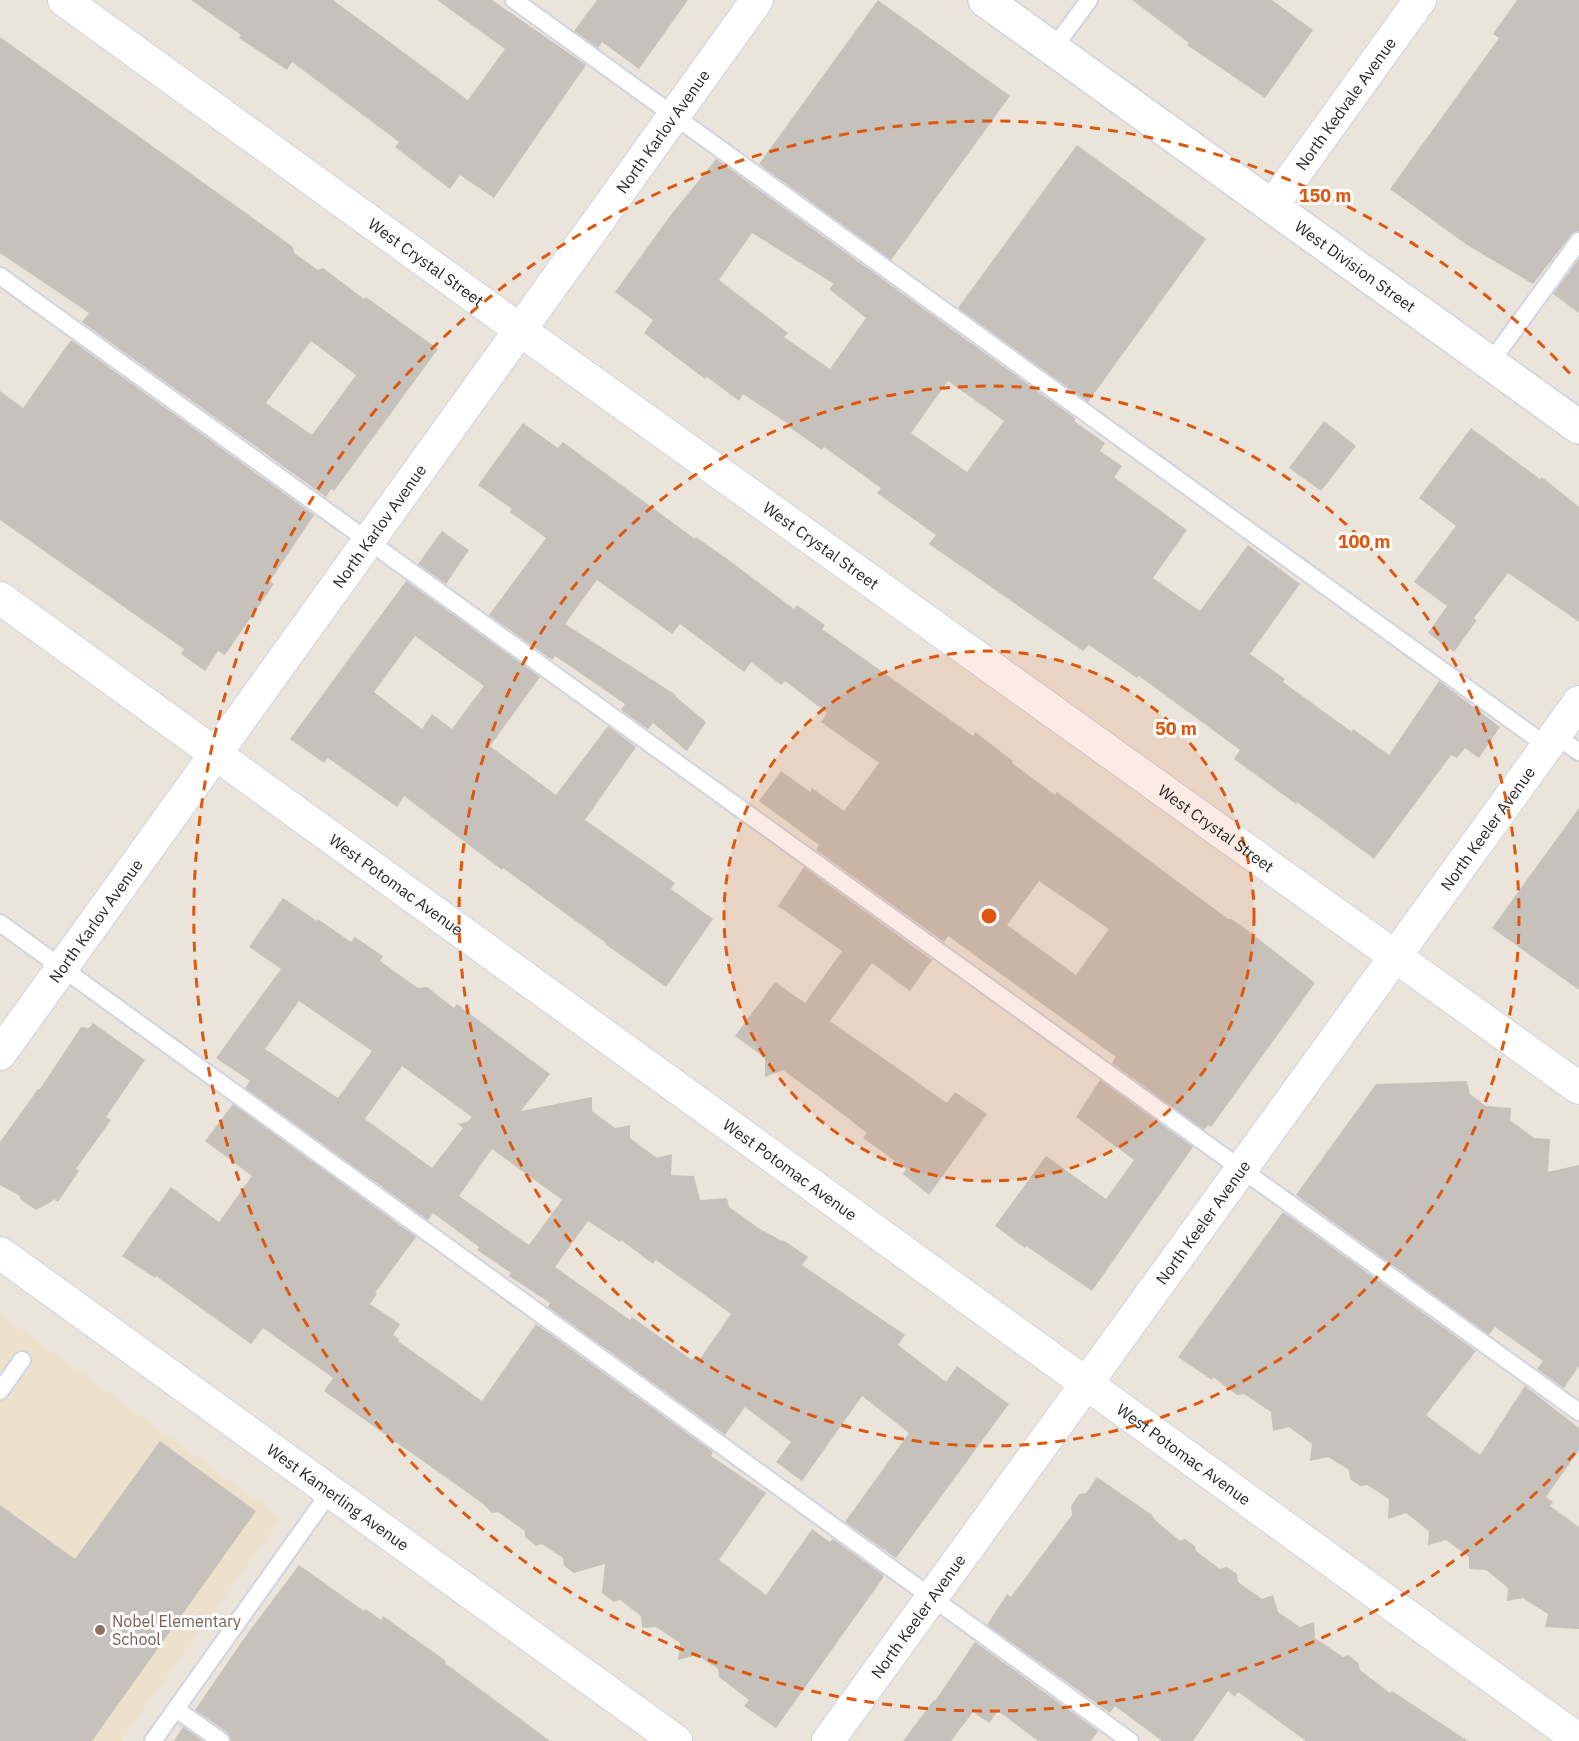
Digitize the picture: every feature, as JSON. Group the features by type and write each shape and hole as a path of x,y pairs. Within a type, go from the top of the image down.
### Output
{"main road":[{"name":"West Division Street","path":"985,0 1579,427"}],"street":[{"name":"West Crystal Street","path":"64,0 520,330 1579,1088"},
{"name":"North Karlov Avenue","path":"0,1054 757,0"},
{"name":"North Kedvale Avenue","path":"1272,206 1420,0"},
{"name":"West Potomac Avenue","path":"0,598 1579,1740"},
{"name":"North Keeler Avenue","path":"828,1741 1395,956 1560,744 1579,702"},
{"name":"West Kamerling Avenue","path":"0,1253 676,1741"}],"lane":[{"path":"514,0 1560,744"},
{"path":"1053,49 1089,0"},
{"path":"1490,363 1579,240"},
{"path":"0,276 1579,1412"},
{"path":"0,923 1130,1741"},
{"path":"0,1391 22,1360"},
{"path":"153,1741 330,1492"},
{"path":"176,1709 221,1741"}],"shaded area":[{"name":"Nobel Elementary School","path":"0,1314 281,1518 121,1741 0,1741"}],"building":[{"path":"191,0 333,0 468,100 505,49 437,0 492,0 586,65 494,198 460,175 450,189 395,147 399,142 292,62 287,70 239,38 241,35"},
{"path":"597,0 688,0 639,69 602,42 598,48 574,31"},
{"path":"878,0 1010,96 891,260 759,164"},
{"path":"1132,0 1272,0 1313,30 1265,98 1187,45 1189,43"},
{"path":"1517,0 1579,0 1579,231 1571,235 1533,284 1467,245 1390,189 1499,38 1493,34"},
{"path":"0,37 293,247 294,253 318,270 323,268 438,349 334,491 331,489 326,497 82,322 89,313 0,253","holes":["311,341 356,375 312,435 266,403"]},
{"path":"1077,145 1206,239 1088,402 958,308"},
{"path":"716,159 1076,419 1074,421 1105,443 1100,451 1122,466 1114,477 1187,530 1153,578 1200,611 1248,545 1300,584 1250,654 1285,679 1283,682 1352,732 1353,729 1389,755 1439,681 1500,727 1479,758 1465,748 1457,758 1451,755 1374,859 1234,759 1240,750 1139,676 1137,678 1089,645 1083,651 929,544 936,535 877,493 881,488 824,447 822,450 789,427 790,425 743,394 739,401 707,377 705,379 644,333 653,320 615,292 670,216","holes":["752,233 834,284 829,289 866,318 830,369 784,337 788,333 719,280","948,381 1004,421 967,472 911,433"]},
{"path":"1579,259 1579,313 1553,294"},
{"path":"71,340 314,515 270,581 274,584 225,655 218,651 205,671 181,654 184,649 0,520 0,391 23,408"},
{"path":"1324,421 1356,446 1321,491 1289,468"},
{"path":"523,423 558,448 563,442 794,609 797,605 825,625 822,629 973,736 975,732 1055,795 1057,792 1228,919 1242,926 1315,983 1211,1127 1208,1125 1204,1130 1112,1063 1116,1057 948,936 944,942 816,850 819,845 759,801 781,771 810,792 812,788 844,811 879,763 821,722 827,713 785,681 781,685 751,662 744,672 680,624 672,634 597,580 565,624 676,695 706,722 687,751 653,723 648,729 621,710 625,704 555,656 552,660 489,615 546,538 510,512 512,509 478,485","holes":["1039,881 1109,929 1076,975 1007,925"]},
{"path":"1471,428 1540,479 1542,477 1579,507 1579,622 1508,573 1474,618 1477,620 1454,652 1428,633 1447,606 1414,582 1456,526 1419,498"},
{"path":"442,531 469,550 446,584 418,564"},
{"path":"406,581 540,677 490,746 556,795 608,726 636,747 585,820 675,883 671,889 713,919 666,987 503,868 502,870 404,796 397,807 328,758 324,763 290,739","holes":["415,636 484,686 452,729 432,714 422,729 374,692"]},
{"path":"1579,808 1579,990 1492,928"},
{"path":"804,867 932,960 910,991 872,963 830,1021 947,1103 955,1092 987,1114 929,1195 903,1174 906,1169 863,1138 867,1133 783,1070 765,1077 765,1058 735,1036 775,982 805,1003 842,951 778,906"},
{"path":"283,898 351,942 355,937 383,956 380,961 418,988 427,987 454,1008 457,1004 550,1074 521,1111 592,1097 592,1111 615,1128 630,1125 630,1138 657,1158 672,1154 671,1175 694,1176 700,1200 727,1198 729,1207 760,1229 783,1240 808,1257 802,1265 905,1335 898,1345 946,1382 957,1366 1009,1404 896,1558 845,1522 909,1433 862,1396 802,1481 776,1462 791,1442 745,1407 725,1435 548,1307 550,1303 509,1276 511,1273 477,1250 479,1247 433,1213 428,1220 245,1088 250,1081 216,1058 281,969 249,947","holes":["299,1001 372,1051 338,1098 265,1049","402,1066 472,1117 467,1122 458,1124 463,1128 432,1168 365,1119","492,1149 562,1200 529,1245 459,1196","588,1221 620,1242 621,1240 653,1264 656,1260 731,1314 700,1359 695,1356 692,1360 632,1317 630,1320 555,1267"]},
{"path":"93,1023 145,1060 106,1117 111,1120 76,1169 79,1171 58,1202 54,1199 36,1210 20,1199 20,1196 0,1185 0,1142 40,1089 81,1027 89,1028"},
{"path":"1100,1080 1193,1147 1092,1291 995,1226 1046,1156 1106,1199 1134,1160 1076,1117"},
{"path":"1467,1081 1470,1094 1486,1106 1511,1108 1510,1120 1534,1138 1550,1139 1548,1172 1579,1165 1579,1366 1564,1388 1537,1369 1543,1361 1495,1327 1489,1335 1296,1195 1376,1084"},
{"path":"233,1104 416,1237 375,1293 377,1294 370,1304 400,1324 393,1335 399,1339 398,1341 482,1401 536,1324 713,1452 711,1456 766,1493 719,1560 766,1595 812,1529 830,1542 833,1539 883,1575 776,1728 744,1706 749,1700 719,1677 718,1669 697,1655 678,1660 680,1643 656,1627 642,1628 641,1616 620,1600 614,1602 602,1593 605,1564 574,1573 564,1566 563,1558 542,1544 536,1546 525,1537 525,1531 498,1512 492,1513 482,1503 324,1391 333,1378 263,1328 251,1344 156,1276 155,1278 122,1256 171,1187 219,1222 252,1176 205,1141"},
{"path":"1283,1212 1476,1351 1426,1415 1480,1455 1525,1386 1579,1428 1579,1450 1546,1497 1553,1502 1550,1506 1579,1527 1579,1629 1545,1627 1548,1614 1523,1598 1507,1601 1508,1588 1486,1570 1469,1569 1469,1557 1446,1540 1428,1545 1429,1531 1406,1513 1388,1519 1389,1499 1367,1485 1360,1486 1350,1479 1349,1470 1328,1457 1310,1461 1312,1444 1289,1427 1273,1431 1271,1412 1244,1394 1237,1395 1213,1377 1212,1380 1178,1357"},
{"path":"160,1441 256,1511 92,1741 0,1741 0,1505 75,1559"},
{"path":"1097,1477 1152,1515 1180,1541 1185,1539 1195,1546 1196,1551 1220,1569 1227,1567 1237,1574 1238,1582 1262,1599 1273,1595 1278,1612 1300,1627 1314,1622 1315,1638 1343,1657 1349,1655 1358,1663 1360,1670 1390,1693 1392,1691 1468,1741 1306,1741 1238,1692 1235,1697 1228,1691 1193,1741 1162,1741 1115,1706 1110,1713 987,1625 1007,1594 1011,1597 1072,1515 1071,1506 1079,1494 1086,1493"},
{"path":"299,1565 364,1611 366,1609 381,1620 383,1616 550,1741 231,1741 227,1732 195,1710 245,1637"},
{"path":"975,1642 1098,1731 1091,1741 1038,1741 998,1711 989,1723 973,1712 951,1741 903,1741 935,1701"},
{"path":"183,1727 203,1741 174,1741"}],"place":[{"name":"Nobel Elementary School","path":"100,1630"}]}
